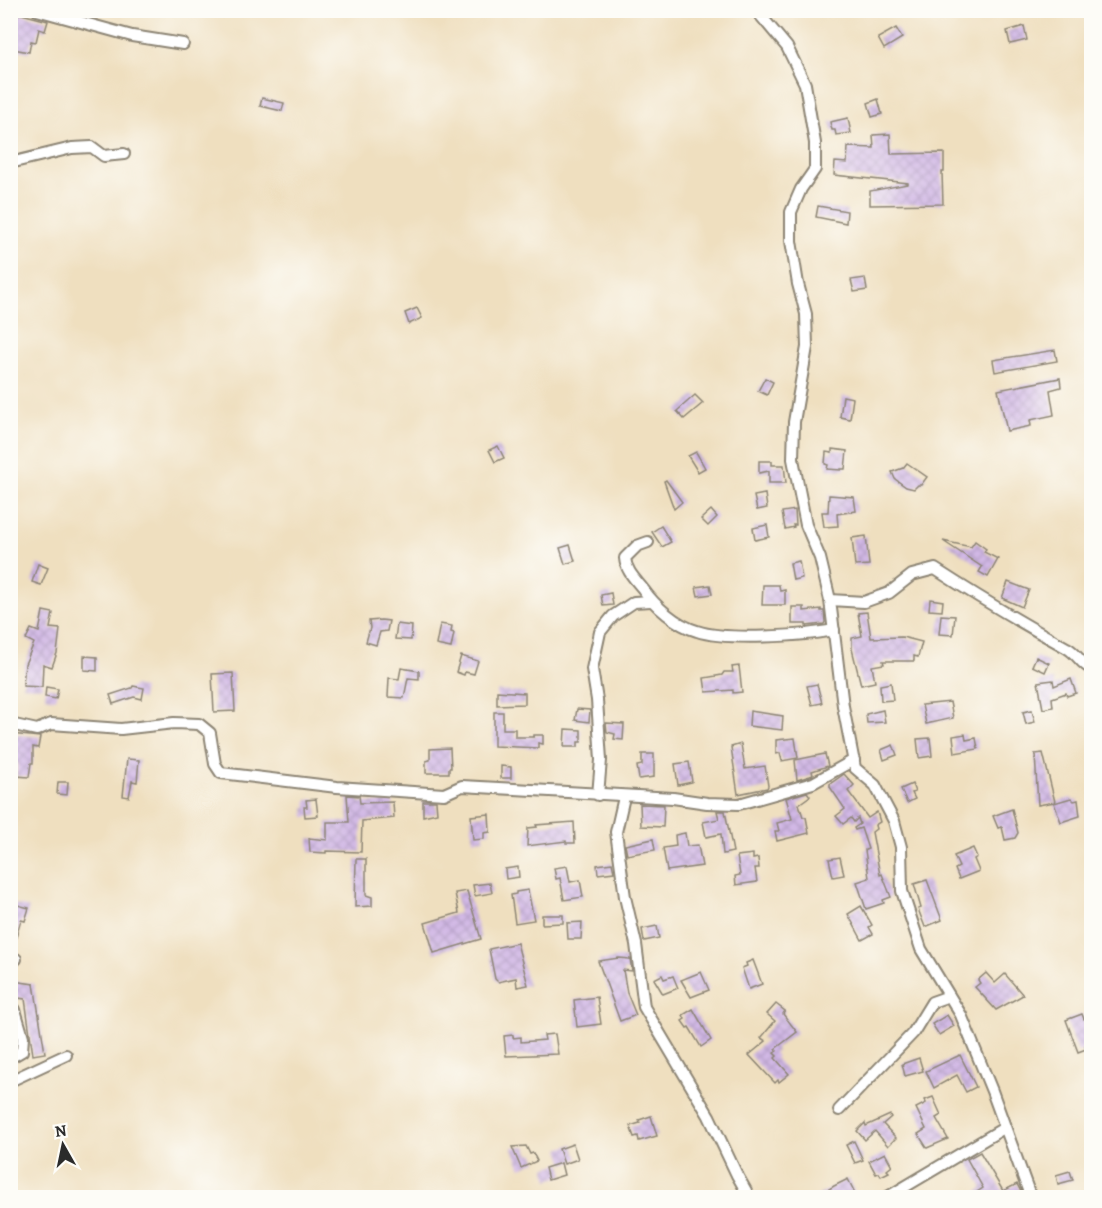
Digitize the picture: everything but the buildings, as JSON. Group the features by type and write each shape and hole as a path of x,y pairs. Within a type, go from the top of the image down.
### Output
{"street":[{"path":"37,10 132,36 183,44"},
{"path":"756,10 787,47 805,84 815,143 815,169 801,189 790,212 791,241 806,314 807,347 794,422 793,459 806,525 820,558 830,600 843,706 855,768 875,785 894,821 900,841 902,891 906,908 921,949 961,1015 992,1091 1030,1197"},
{"path":"10,163 72,148 92,147 104,156 124,154"},
{"path":"648,542 637,546 625,558 626,567 651,601 676,620 696,631 752,636 834,630"},
{"path":"830,600 864,602 889,593 912,575 934,569 1071,650 1087,667 1092,669"},
{"path":"598,795 601,760 597,699 592,669 600,632 613,616 634,602 651,601"},
{"path":"10,724 37,730 51,724 121,729 174,723 200,724 210,733 215,764 221,773 325,786 444,794 462,786 739,804 813,783 854,760"},
{"path":"624,797 616,832 625,897 636,944 644,1007 709,1116 750,1197"},
{"path":"840,1110 912,1033 932,1002 949,996"},
{"path":"10,1010 15,1010 23,1037 22,1051 10,1058"},
{"path":"10,1081 66,1055"},
{"path":"886,1197 1004,1128"}]}
